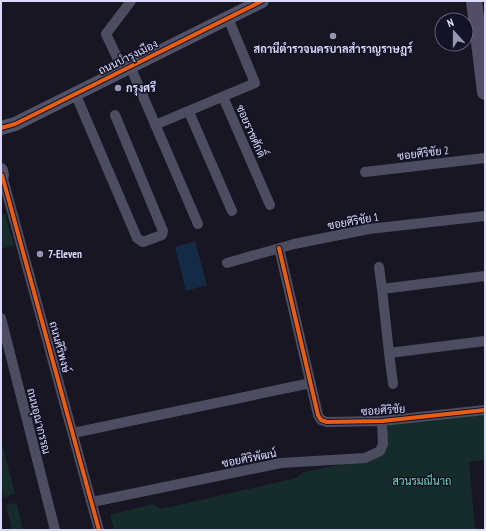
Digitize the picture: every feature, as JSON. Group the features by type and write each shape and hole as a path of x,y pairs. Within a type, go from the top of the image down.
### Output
{"main road":[{"name":"ถนนบำรุงเมือง","path":"1,128 14,124 262,1"},
{"path":"474,1 485,92"}],"street":[{"path":"131,1 106,34 126,68 155,125 198,224"},
{"name":"ซอยราชศักดิ์","path":"228,18 255,83 223,97 270,205"},
{"path":"75,94 138,238 143,242 162,235 163,230 115,115"},
{"path":"155,125 223,97"},
{"path":"189,112 232,211"},
{"name":"ซอยศิริชัย 2","path":"365,172 485,158"},
{"name":"ถนนศิริพงษ์","path":"1,174 99,530"},
{"name":"ซอยศิริชัย 1","path":"227,263 279,248 369,229 485,216"},
{"path":"73,433 311,383 279,248"},
{"path":"379,267 393,384"},
{"path":"382,289 485,276"},
{"name":"ถนนอุณากรรณ","path":"1,318 55,530"},
{"path":"389,353 485,341"},
{"name":"ซอยศิริชัย","path":"311,383 318,415 321,420 327,422 382,421 485,410"},
{"name":"ซอยศิริพัฒน์","path":"92,502 281,463 366,458 380,451 383,444 382,421"}],"green space":[{"path":"5,214 14,245 1,249 1,215"},
{"name":"สวนรมณีนาถ","path":"485,411 485,460 469,462 475,530 114,530 110,515 153,504 161,509 296,478 304,472 381,456 390,422"},
{"path":"1,441 15,493 4,498 1,485"},
{"path":"14,503 17,504 23,530 12,530 6,505"}],"water":[{"path":"195,241 207,285 186,291 175,247"}],"cycle path":[{"path":"1,128 15,124 262,1"},
{"path":"2,175 99,530"},
{"path":"279,248 318,415 321,420 327,422 382,421 485,410"}],"place":[{"name":"สถานีตำรวจนครบาลสำราญราษฎร์","path":"333,36"},
{"name":"กรุงศรี","path":"118,88"},
{"name":"7-Eleven","path":"40,254"}]}
